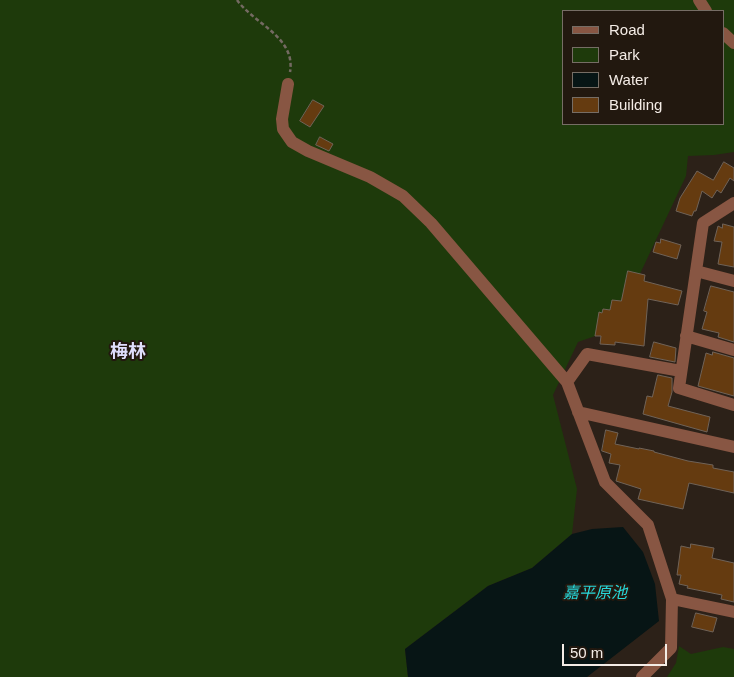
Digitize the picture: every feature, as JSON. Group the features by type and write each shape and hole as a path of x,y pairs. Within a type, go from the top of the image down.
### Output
{"street":[{"path":"724,34 734,43"},
{"path":"288,84 282,119 283,129 292,142 308,151 370,177 402,196 431,222 567,382 605,482 648,525 672,599 670,648 642,677"},
{"path":"734,203 703,223 679,388 734,405"},
{"path":"696,271 734,281"},
{"path":"686,336 734,350"},
{"path":"567,382 587,354 681,371"},
{"path":"578,412 734,447"},
{"path":"672,599 734,612"}],"path":[{"path":"237,0 280,40 288,50 291,63 288,84"}],"green space":[{"path":"0,0 734,0 734,152 688,156 686,176 639,276 601,334 578,342 553,395 577,489 572,534 532,568 488,586 405,649 408,677 0,677"},
{"path":"679,646 691,654 723,647 734,649 734,677 667,677 676,663"}],"water":[{"name":"嘉平原池","path":"623,527 643,552 655,584 659,621 587,677 408,677 405,649 488,586 532,568 572,534 592,529"}],"building":[{"path":"313,100 324,106 310,127 300,121"},
{"path":"320,137 333,144 329,151 316,145"},
{"path":"724,162 734,168 734,181 730,178 721,193 717,190 712,198 702,191 696,211 694,211 692,216 676,211 680,198 697,171 713,180"},
{"path":"723,224 734,227 734,267 718,264 722,242 714,241 718,226 722,228"},
{"path":"661,239 681,245 677,259 653,252 656,242 660,243"},
{"path":"628,271 645,275 644,281 682,291 678,305 648,299 644,346 615,342 615,345 600,344 601,336 595,336 599,312 602,313 603,309 610,310 612,300 621,301"},
{"path":"711,286 734,292 734,342 718,337 719,333 702,329 707,312 704,311"},
{"path":"654,342 676,348 675,362 650,357"},
{"path":"713,352 734,358 734,396 698,386 706,353 712,355"},
{"path":"658,375 672,378 672,392 668,406 710,417 707,432 643,414 647,396 652,397"},
{"path":"606,430 618,433 615,444 654,451 734,472 734,493 689,483 683,509 638,499 641,489 616,481 620,465 609,463 611,454 602,451"},
{"path":"691,544 714,548 712,558 734,563 734,602 721,599 722,595 687,588 688,586 679,584 681,575 677,575 681,546 690,548"},
{"path":"696,613 717,618 713,632 692,627"}],"district":[{"name":"梅林","path":"128,352"}]}
